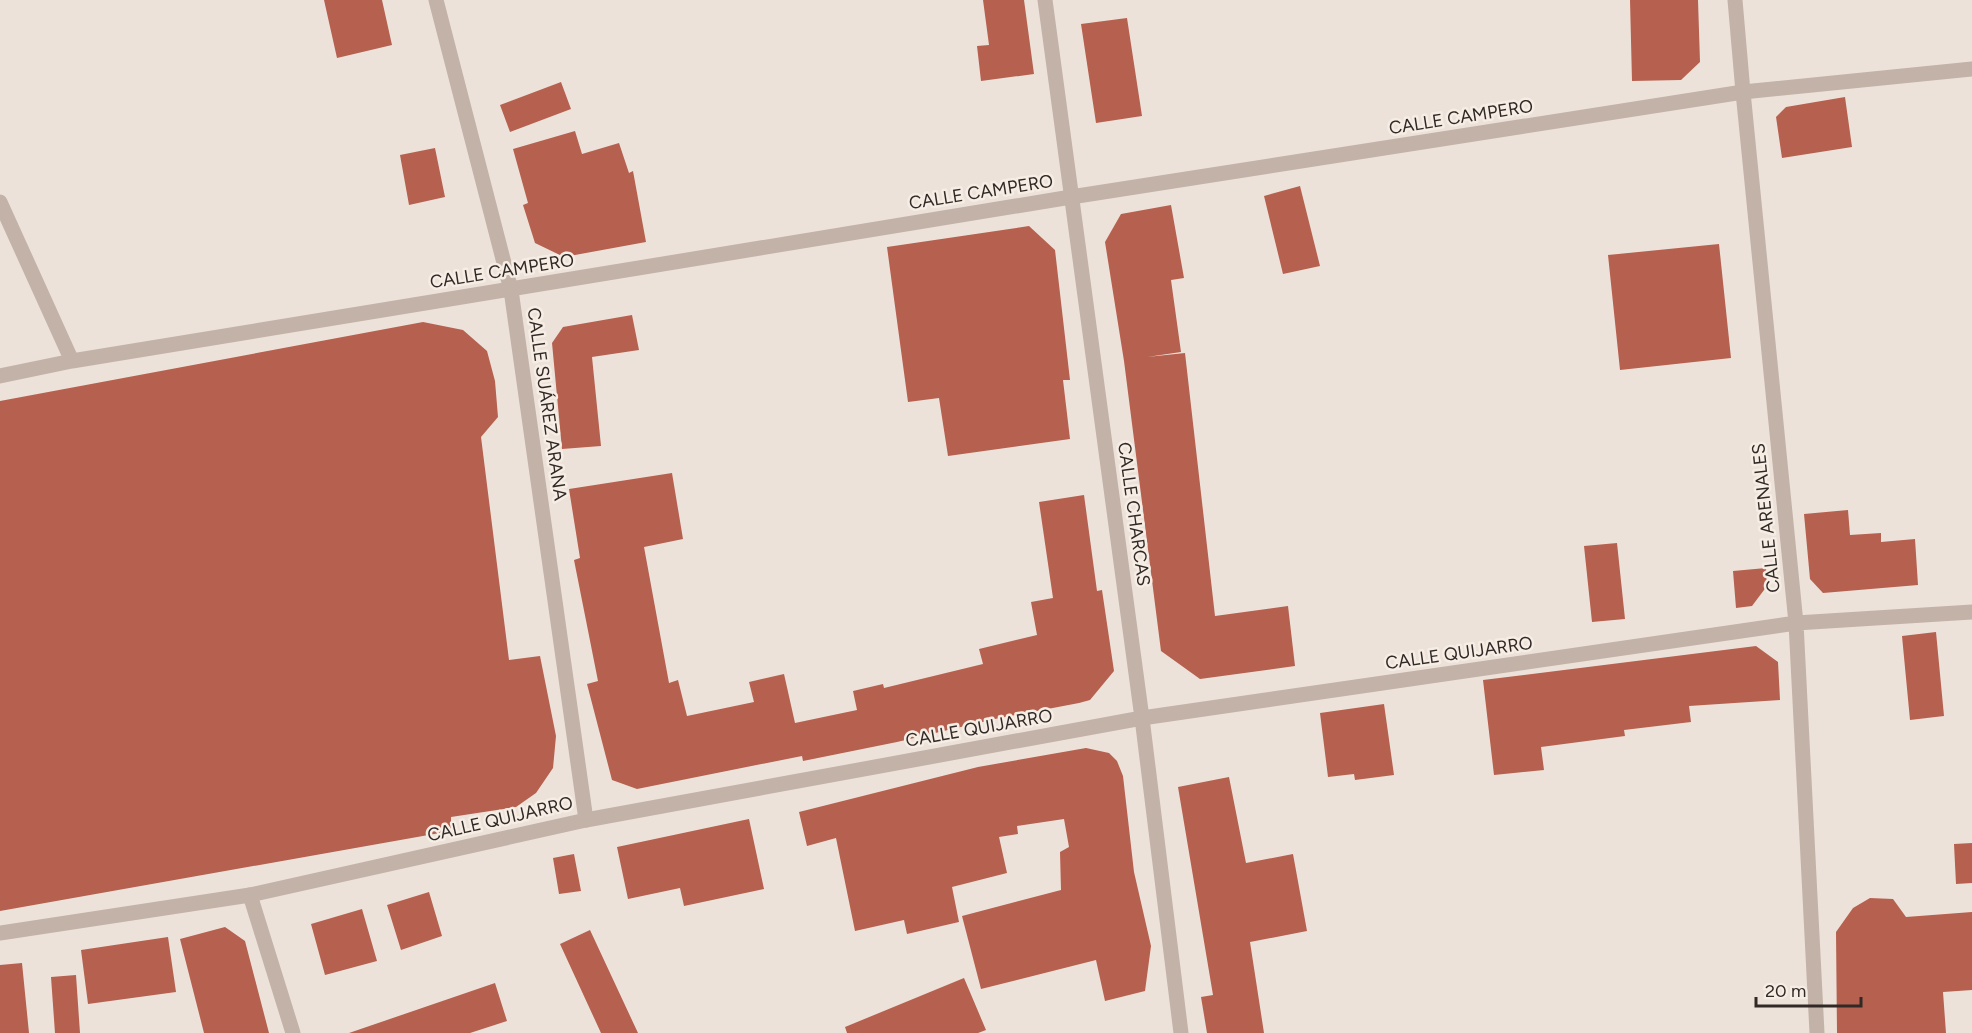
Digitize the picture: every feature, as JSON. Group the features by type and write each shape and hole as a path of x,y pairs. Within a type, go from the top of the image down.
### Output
{"street":[{"name":"CALLE SUÁREZ ARANA","path":"436,0 511,290 586,820"},
{"name":"CALLE CHARCAS","path":"1045,0 1142,718 1181,1033"},
{"name":"CALLE ARENALES","path":"1735,0 1796,623 1817,1033"},
{"name":"CALLE CAMPERO","path":"0,376 72,361 1071,197 1743,92 1972,69"},
{"path":"0,202 72,361"},
{"name":"CALLE QUIJARRO","path":"0,933 250,894 586,820 1142,718 1796,623 1972,612"},
{"path":"250,894 292,1033"}],"building":[{"path":"324,0 382,0 392,45 337,58"},
{"path":"983,0 1024,0 1034,74 981,81 977,46 989,45"},
{"path":"1630,0 1698,0 1700,62 1681,80 1632,81"},
{"path":"1127,18 1142,116 1096,123 1081,24"},
{"path":"561,82 571,109 510,132 500,105"},
{"path":"1845,97 1852,147 1782,158 1776,117 1786,107"},
{"path":"575,131 582,154 619,143 629,173 633,171 646,242 564,257 535,243 523,205 528,203 513,149"},
{"path":"435,148 445,197 409,205 400,155"},
{"path":"1300,186 1320,266 1283,274 1264,196"},
{"path":"1171,205 1184,278 1171,280 1181,352 1147,357 1185,353 1215,616 1288,606 1295,666 1200,679 1161,651 1124,361 1105,242 1121,214"},
{"path":"1029,226 1055,250 1070,380 1063,380 1070,439 948,456 939,398 908,402 887,247"},
{"path":"1719,244 1731,358 1620,370 1608,255"},
{"path":"632,315 639,350 592,357 601,446 562,449 552,343 563,327"},
{"path":"423,322 463,330 487,351 495,381 498,417 481,437 509,660 540,656 556,736 553,768 536,793 516,807 451,817 451,831 0,911 0,401"},
{"path":"672,473 683,539 644,547 669,683 678,680 687,716 754,702 749,682 784,674 795,723 857,710 853,691 883,684 884,688 983,664 979,649 1037,635 1031,602 1053,598 1039,502 1084,495 1097,591 1102,590 1114,671 1090,700 1079,703 803,761 802,756 637,789 612,780 587,684 598,681 574,560 580,558 569,489"},
{"path":"1848,510 1850,535 1881,533 1881,542 1915,539 1918,585 1823,593 1810,579 1804,514"},
{"path":"1617,543 1625,619 1592,622 1584,546"},
{"path":"1766,568 1767,586 1752,606 1736,608 1733,571"},
{"path":"1936,632 1944,716 1910,720 1902,636"},
{"path":"1756,646 1778,662 1780,700 1689,706 1691,722 1624,730 1625,736 1541,747 1544,770 1494,775 1483,680"},
{"path":"1384,704 1394,775 1355,780 1354,774 1328,777 1320,713"},
{"path":"1086,748 1109,753 1117,761 1123,776 1134,872 1151,946 1145,991 1105,1001 1096,960 981,989 962,916 1061,890 1060,852 1069,847 1064,819 1017,826 1018,834 999,837 1007,873 952,887 959,922 907,934 904,920 855,931 836,838 807,846 799,812 978,767"},
{"path":"1229,777 1246,863 1293,854 1307,931 1250,942 1264,1033 1207,1033 1201,997 1213,995 1178,787"},
{"path":"749,819 764,889 684,906 680,888 628,899 617,847"},
{"path":"1972,843 1972,883 1956,884 1954,844"},
{"path":"574,854 581,891 559,894 553,858"},
{"path":"429,892 442,936 401,950 387,905"},
{"path":"1870,898 1893,899 1906,917 1972,912 1972,990 1943,992 1946,1033 1837,1033 1836,932 1853,908"},
{"path":"362,909 377,961 325,975 311,924"},
{"path":"225,927 245,941 269,1033 204,1033 180,939"},
{"path":"590,930 638,1033 601,1033 560,944"},
{"path":"168,937 176,992 88,1004 81,950"},
{"path":"22,963 29,1033 0,1033 0,965"},
{"path":"76,975 80,1033 55,1033 51,977"},
{"path":"964,978 986,1030 978,1033 847,1033 845,1027"},
{"path":"495,983 507,1021 470,1033 349,1033"}]}
